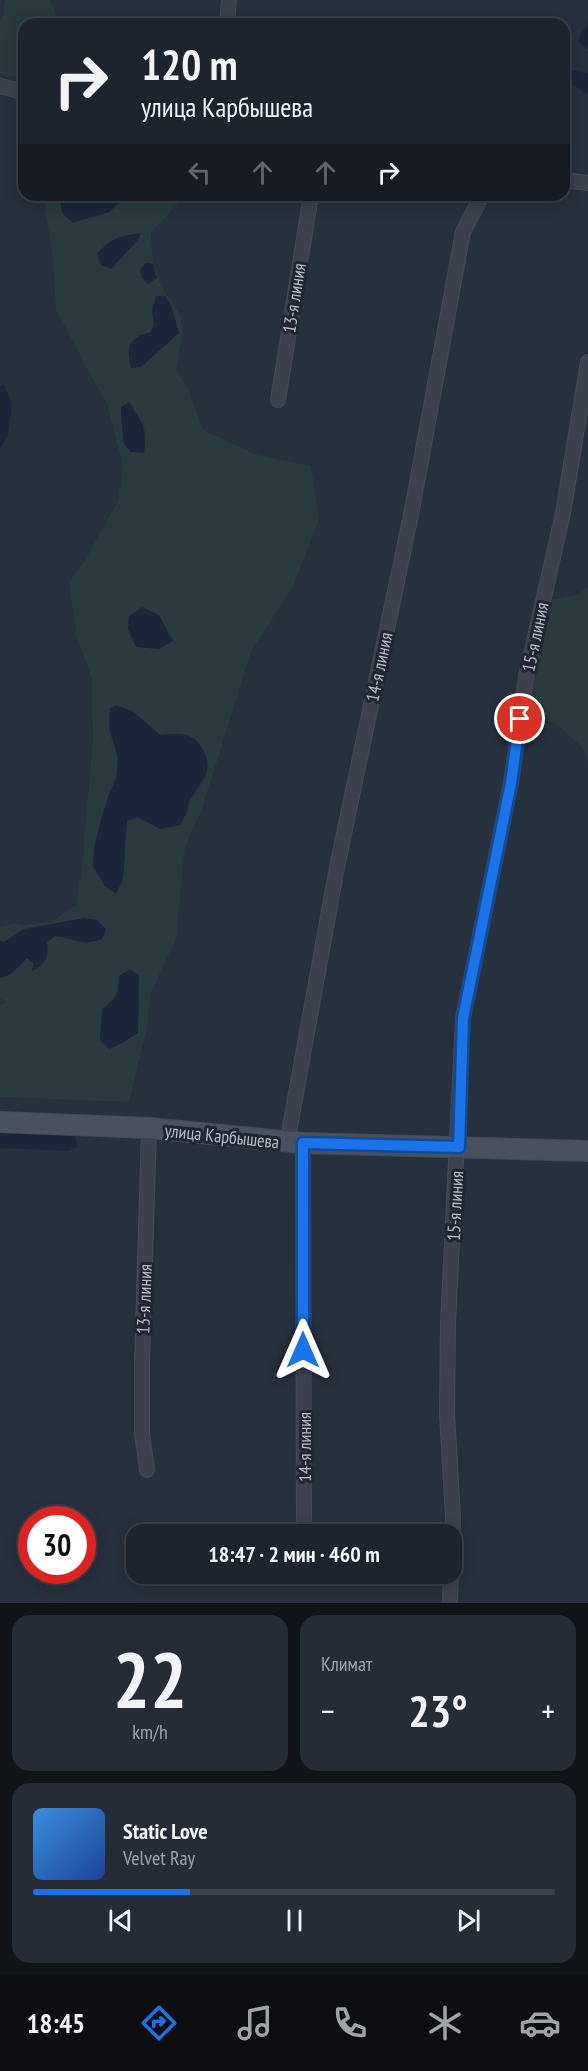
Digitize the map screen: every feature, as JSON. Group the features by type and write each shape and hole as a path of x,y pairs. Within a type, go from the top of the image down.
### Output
{"main road":[{"name":"улица Карбышева","path":"0,1122 149,1128 295,1143 588,1150"}],"street":[{"path":"229,0 230,18"},
{"path":"0,86 18,90"},
{"path":"570,181 588,183"},
{"name":"13-я линия","path":"278,400 310,201"},
{"name":"14-я линия","path":"304,1524 295,1143 337,867 411,515 463,232 479,201"},
{"name":"15-я линия","path":"453,1524 447,1413 448,1335 459,1147 463,1018 511,783 526,677 562,513 588,362"},
{"name":"13-я линия","path":"147,1470 142,1433 142,1365 149,1128"},
{"path":"450,1603 451,1584"}],"shaded area":[{"path":"5,0 50,0 58,18 18,18 18,78 0,74 0,22"},
{"path":"44,201 60,201 62,213 109,212 121,201 180,201 151,233 153,263 166,294 180,314 183,331 176,369 189,391 203,430 257,455 311,466 319,520 293,586 251,652 202,809 185,847 176,938 151,993 146,1032 129,1102 0,1097 0,1006 6,1002 0,998 0,978 11,973 27,958 33,963 47,942 55,936 88,944 85,918 24,929 4,942 0,941 0,927 14,923 22,925 51,922 76,905 82,865 93,740 92,679 76,634 69,582 84,562 118,501 123,466 108,407 56,310 53,257","holes":["156,296 165,296 171,305 179,333 167,343 136,336 151,332 154,324 152,310","129,402 142,422 146,435 123,442 121,407","132,711 160,735 174,734 203,782 190,800 187,816 137,817 127,821 125,838 108,797 117,770 117,756 109,729"]},
{"path":"588,587 588,763 583,748 555,723 526,715 552,600 577,595"}],"water":[{"path":"588,23 588,49 579,42 580,35"},
{"path":"570,70 588,73 588,94 570,82"},
{"path":"60,201 121,201 109,212 73,223 62,213"},
{"path":"141,233 137,241 111,269 101,265 97,253 108,244 122,237"},
{"path":"146,263 153,264 157,278 148,284 142,278 140,270"},
{"path":"156,296 165,296 171,305 179,333 141,367 131,368 129,348 138,337 151,332 154,324 152,310"},
{"path":"4,385 12,403 8,436 0,449 0,386"},
{"path":"129,402 142,426 145,438 144,453 130,452 123,442 121,407"},
{"path":"142,607 159,615 173,641 159,649 136,647 128,629 129,616"},
{"path":"116,705 132,711 160,735 181,734 193,738 204,753 208,767 206,775 190,800 180,825 160,829 137,817 127,821 123,879 116,894 105,886 93,867 94,848 100,823 117,777 118,756 109,729 110,708"},
{"path":"85,918 97,920 106,929 102,939 83,942 55,936 47,942 47,956 41,966 32,971 33,963 27,958 11,973 0,978 0,941 4,942 24,929"},
{"path":"130,969 139,975 138,1033 109,1049 100,1040 102,1009 116,995 119,976"},
{"path":"0,1131 75,1136 77,1147 69,1151 0,1148"}],"route":[{"path":"303,1350 303,1143 459,1147 463,1018 511,783 520,719"}]}
